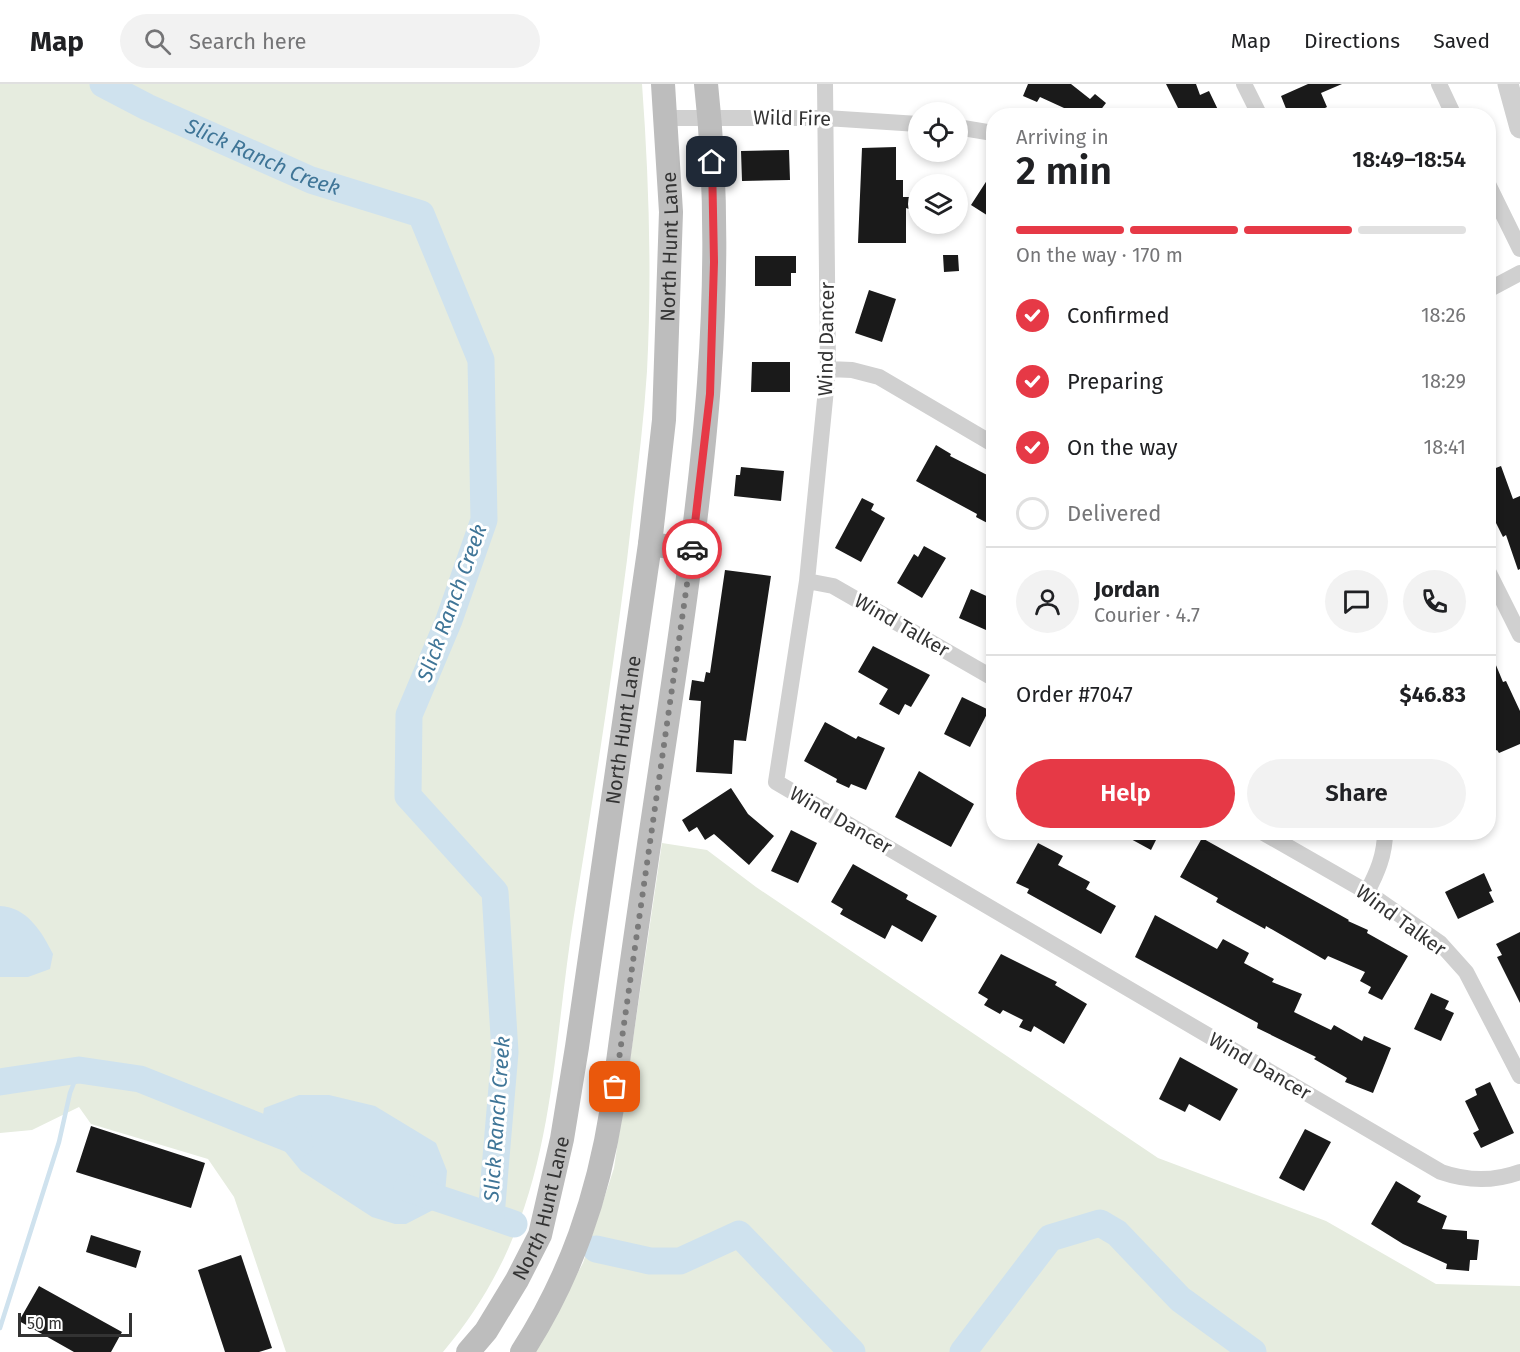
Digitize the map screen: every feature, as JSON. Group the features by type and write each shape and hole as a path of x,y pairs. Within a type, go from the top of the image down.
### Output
{"main road":[{"name":"North Hunt Lane","path":"468,1352 486,1331 517,1280 540,1235 552,1191 577,1047 650,544 664,420 671,212 663,84"},
{"path":"522,1352 563,1280 580,1240 604,1159 692,550 710,394 714,262 710,117 706,84"},
{"path":"650,544 692,550"}],"street":[{"name":"Wind Dancer","path":"825,84 828,369 807,581 776,782 1441,1172 1458,1178 1483,1180 1520,1172"},
{"path":"1244,84 1256,108"},
{"path":"1439,84 1450,108"},
{"path":"1508,84 1520,128"},
{"name":"Wild Fire","path":"666,118 826,118 908,123"},
{"path":"968,129 986,132"},
{"path":"1496,200 1520,249"},
{"path":"1496,286 1520,273"},
{"path":"828,369 852,370 879,377 986,440"},
{"name":"Wind Talker","path":"807,581 833,586 986,674"},
{"path":"1496,587 1520,635"},
{"name":"Wind Talker","path":"1276,840 1366,892 1440,943 1466,972 1520,1076"},
{"path":"1366,892 1377,872 1385,840"}],"shaded area":[{"path":"0,84 642,84 649,263 649,335 643,418 621,604 566,970 552,1085 542,1141 528,1195 508,1248 481,1301 443,1352 286,1352 234,1197 208,1159 91,1124 79,1107 32,1130 0,1133"},
{"path":"662,843 707,850 756,887 1158,1158 1326,1221 1436,1284 1520,1286 1520,1352 535,1352 583,1263 614,1168"}],"water":[{"path":"0,906 18,911 39,929 53,954 50,969 28,977 0,977"},
{"path":"299,1095 329,1095 375,1106 436,1143 447,1171 445,1193 435,1209 406,1224 395,1224 372,1217 301,1171 262,1123 264,1108"}],"building":[{"path":"1028,84 1071,84 1090,99 1095,94 1106,103 1102,108 1064,108 1040,97 1037,102 1023,96"},
{"path":"1166,84 1196,84 1200,95 1209,91 1217,108 1178,108"},
{"path":"1308,84 1342,84 1321,93 1327,107 1325,108 1286,108 1281,96"},
{"path":"896,147 896,180 903,180 903,197 908,197 906,243 858,243 862,148"},
{"path":"789,150 790,180 742,181 741,151"},
{"path":"986,182 986,215 971,205"},
{"path":"943,255 958,255 959,271 944,272"},
{"path":"755,256 796,256 796,273 791,273 791,286 755,286"},
{"path":"869,290 896,299 882,342 855,333"},
{"path":"752,362 790,362 790,392 751,392"},
{"path":"936,445 951,454 950,456 986,474 986,522 976,517 977,514 916,481"},
{"path":"1501,466 1513,499 1520,496 1520,569 1518,570 1506,535 1503,537 1496,523 1496,468"},
{"path":"741,467 784,471 781,501 734,496 736,475 740,475"},
{"path":"862,498 874,504 871,510 885,518 861,562 835,548"},
{"path":"924,546 946,558 922,598 897,583 914,554 918,557"},
{"path":"725,570 771,576 746,741 734,740 732,774 696,772 701,701 689,700 692,680 704,682 706,672 710,673"},
{"path":"971,589 986,596 986,630 959,618"},
{"path":"873,646 930,675 911,707 905,704 899,715 879,704 888,689 858,672"},
{"path":"1496,665 1520,711 1520,744 1499,753 1497,750"},
{"path":"962,697 986,709 986,716 970,747 944,734"},
{"path":"825,722 856,739 858,736 885,748 866,790 851,784 849,788 836,782 837,779 804,761"},
{"path":"919,771 974,804 951,847 895,817"},
{"path":"731,788 748,814 774,836 749,865 714,834 705,840 697,827 689,832 682,820"},
{"path":"791,830 817,843 798,883 771,871"},
{"path":"1133,840 1156,840 1151,850"},
{"path":"1201,840 1206,840 1348,921 1368,930 1367,933 1408,956 1382,1000 1368,993 1371,987 1360,981 1365,972 1328,956 1325,960 1266,926 1265,929 1216,902 1218,898 1180,877"},
{"path":"1038,843 1063,856 1058,865 1090,882 1086,889 1116,906 1101,934 1027,893 1029,889 1016,883"},
{"path":"853,864 908,895 906,899 937,916 922,942 892,925 885,939 840,914 843,909 831,902"},
{"path":"1484,873 1494,902 1458,919 1445,892"},
{"path":"1155,915 1217,949 1223,939 1249,953 1244,963 1274,979 1272,982 1302,994 1294,1012 1331,1030 1334,1025 1362,1041 1364,1036 1391,1048 1373,1093 1345,1082 1347,1078 1314,1059 1316,1057 1257,1028 1258,1023 1135,957"},
{"path":"1520,932 1520,1003 1497,957 1502,955 1496,944"},
{"path":"1001,954 1057,982 1055,985 1087,1004 1064,1044 1034,1026 1031,1032 1019,1027 1023,1020 1003,1010 1000,1014 984,1005 988,999 978,993"},
{"path":"1431,993 1449,1001 1445,1009 1454,1013 1441,1041 1414,1029"},
{"path":"1180,1057 1238,1089 1220,1121 1189,1104 1185,1112 1159,1099"},
{"path":"1490,1082 1514,1133 1481,1148 1473,1133 1479,1130 1465,1101 1477,1095 1475,1089"},
{"path":"91,1126 205,1163 191,1208 76,1172"},
{"path":"1305,1129 1331,1142 1304,1191 1279,1178"},
{"path":"1396,1181 1421,1196 1417,1202 1447,1216 1442,1229 1467,1231 1467,1239 1479,1240 1477,1260 1470,1260 1469,1271 1446,1269 1447,1264 1403,1244 1371,1224"},
{"path":"91,1235 141,1251 136,1268 86,1252"},
{"path":"241,1255 272,1348 259,1352 225,1352 198,1270"},
{"path":"39,1286 122,1332 111,1352 74,1352 19,1321"}],"waterway":[{"name":"Slick Ranch Creek","path":"103,84 147,107 311,180 421,214 481,360 484,520 449,620 409,715 408,796 495,892 505,1052 491,1216 514,1224"},
{"path":"0,1328 59,1142 70,1093 79,1070"},
{"path":"0,1082 79,1070 140,1079 300,1143"},
{"path":"407,1188 491,1216"},
{"name":"Slick Ranch Creek","path":"963,1352 1050,1238 1100,1223 1117,1233 1180,1299 1253,1352"},
{"name":"Slick Ranch Creek","path":"596,1249 650,1261 680,1261 739,1234 852,1352"}],"way so far":[{"path":"615,1087 692,549"}],"route":[{"path":"692,549 710,394 714,262 712,162"}]}
